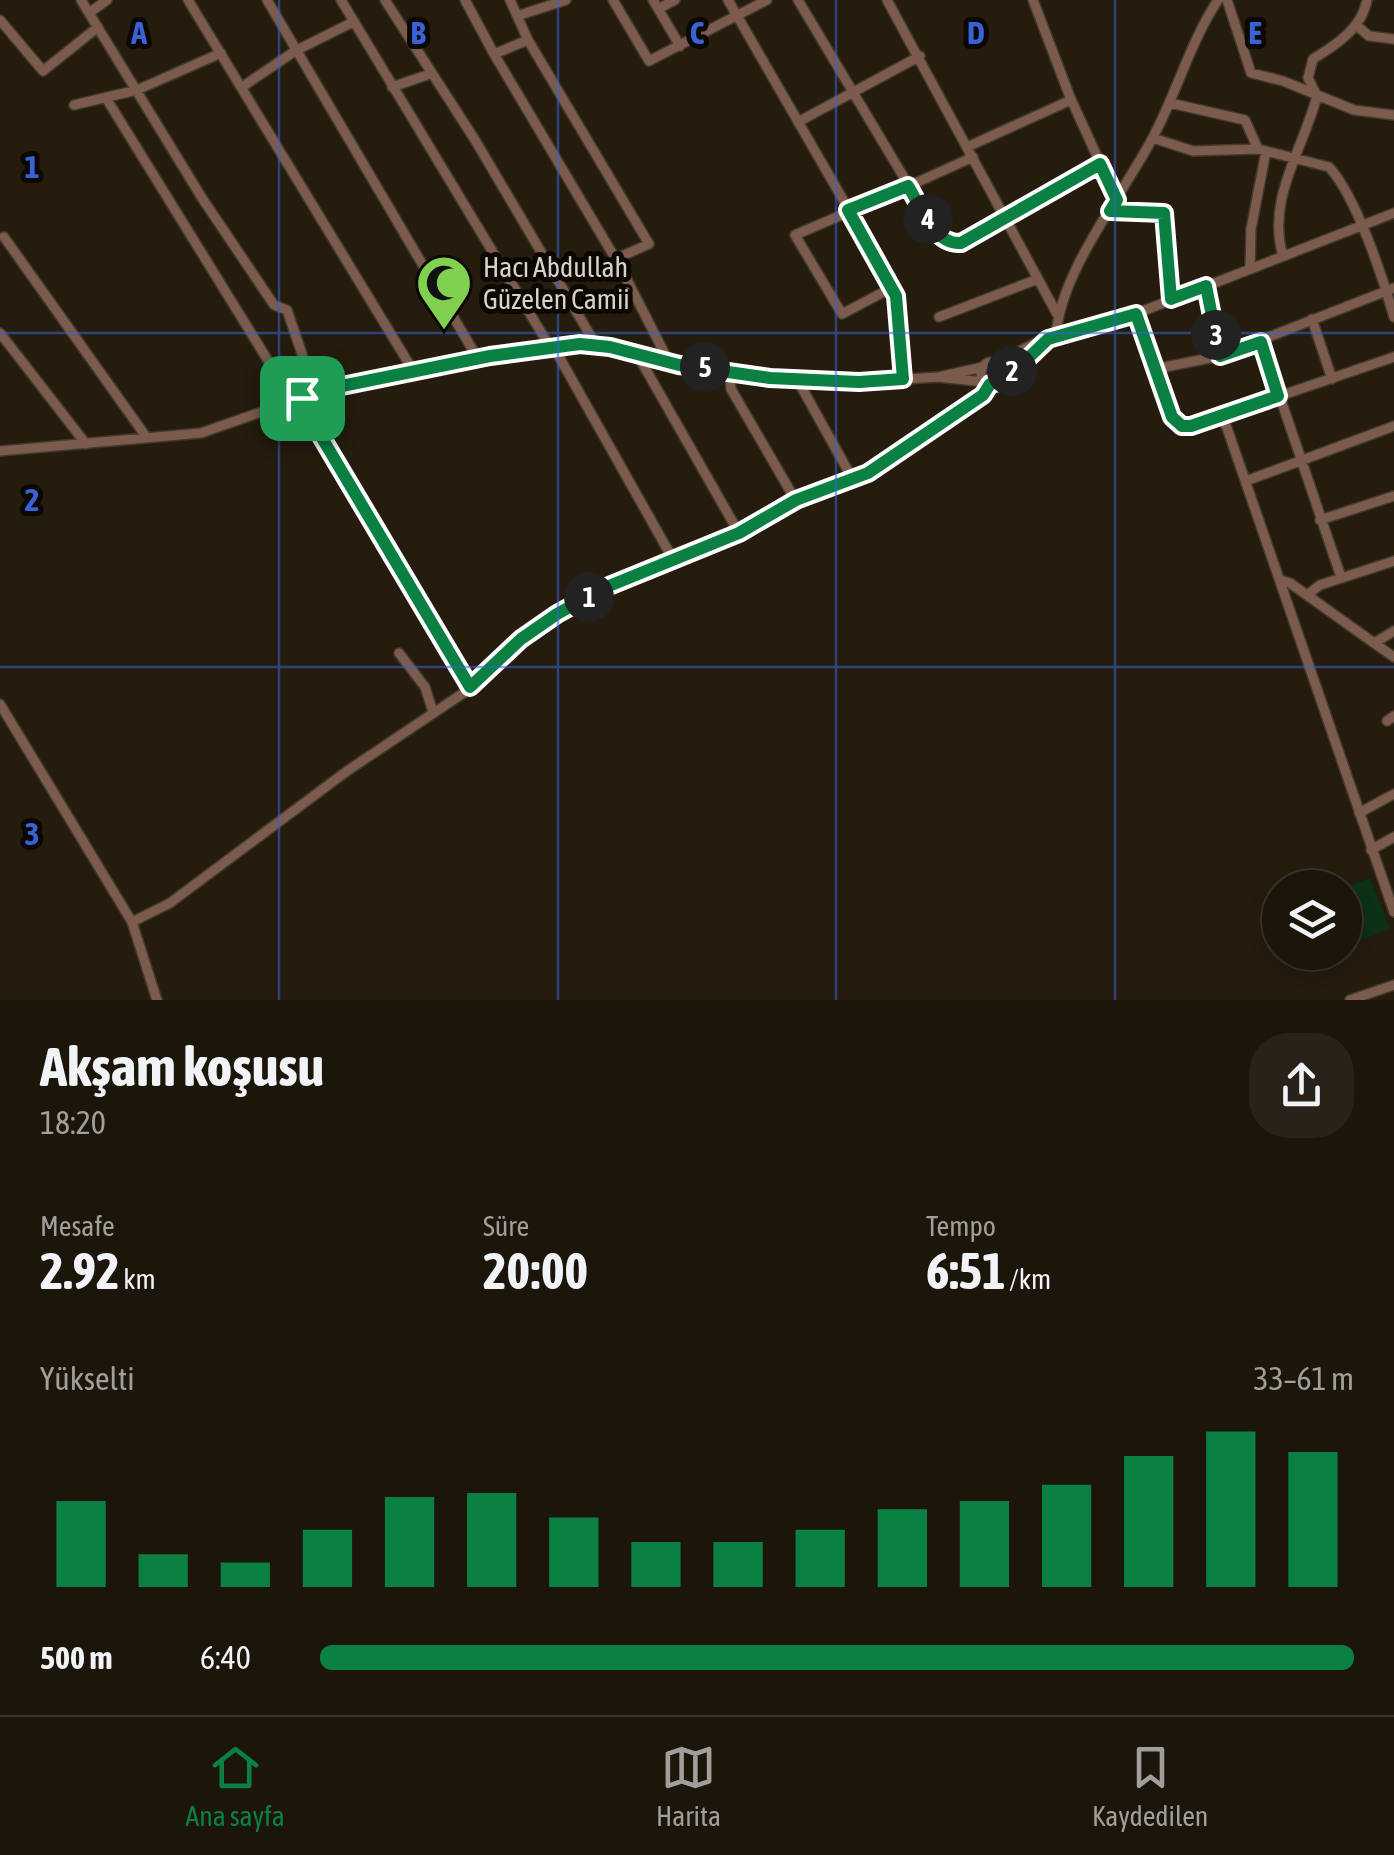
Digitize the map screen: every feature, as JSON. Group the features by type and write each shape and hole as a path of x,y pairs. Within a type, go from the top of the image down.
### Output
{"street":[{"path":"81,0 202,198 274,305 287,310 302,354 307,391 297,399"},
{"path":"89,13 107,0"},
{"path":"188,0 414,372"},
{"path":"267,0 478,359"},
{"path":"341,0 552,346 674,561"},
{"path":"385,0 475,140 596,345"},
{"path":"465,0 616,259 668,362"},
{"path":"510,0 528,40 649,244 616,259"},
{"path":"518,16 566,0"},
{"path":"613,0 649,61 767,0"},
{"path":"675,0 656,4 680,46"},
{"path":"728,0 893,287 903,379"},
{"path":"798,0 937,233 951,243 966,241 1100,164"},
{"path":"888,0 1058,315"},
{"path":"1033,0 1117,200"},
{"path":"938,377 999,382 1052,338 1063,295 1153,138 1194,40 1218,0"},
{"path":"1228,0 1252,73 1283,80 1354,110 1394,115"},
{"path":"1283,256 1278,242 1278,212 1317,96 1308,78 1313,58 1333,47 1356,25 1364,15 1366,0"},
{"path":"0,20 43,71 98,27"},
{"path":"242,87 295,51 353,22"},
{"path":"1356,25 1369,36 1394,39"},
{"path":"494,54 528,40"},
{"path":"74,105 137,90 221,53"},
{"path":"798,122 920,56"},
{"path":"392,86 430,74"},
{"path":"106,98 303,406 470,687"},
{"path":"966,148 1072,100"},
{"path":"1170,103 1245,120 1262,150 1250,229 1250,268"},
{"path":"1153,138 1193,151 1262,150 1330,168 1390,289 1394,316"},
{"path":"893,287 842,314 795,236 973,158"},
{"path":"1110,211 1164,213 1171,299"},
{"path":"0,452 201,432 327,389 552,346 596,345 668,362 798,380 938,377 996,363 1039,341 1136,314 1394,212"},
{"path":"4,237 147,438"},
{"path":"939,318 1038,279"},
{"path":"1206,286 1220,356"},
{"path":"1155,369 1220,356 1390,289"},
{"path":"1136,314 1176,423 1187,427 1394,357"},
{"path":"1312,319 1332,379"},
{"path":"0,333 86,444"},
{"path":"1261,342 1341,578"},
{"path":"0,352 8,343"},
{"path":"637,354 739,533"},
{"path":"996,363 1003,375"},
{"path":"983,367 981,375 988,383"},
{"path":"729,370 731,388 796,500"},
{"path":"798,380 852,478"},
{"path":"132,922 170,903 347,771 470,687 521,639 557,614 604,588 739,533 796,500 868,473 983,395 988,383"},
{"path":"1221,416 1394,910"},
{"path":"1246,482 1394,426"},
{"path":"1320,520 1394,496"},
{"path":"1306,595 1316,587 1394,560"},
{"path":"1280,580 1290,583 1394,658"},
{"path":"1374,643 1394,631"},
{"path":"400,653 425,687 434,712"},
{"path":"0,704 132,922 157,1000"},
{"path":"1359,813 1394,794"},
{"path":"1370,850 1394,837"},
{"path":"1350,1000 1394,985"}],"green space":[{"path":"1370,878 1390,929 1362,940 1362,881"}],"place":[{"name":"Hacı Abdullah Güzelen Camii","path":"444,332"}],"route":[{"path":"1100,164 1117,200 1110,211 1164,213 1171,299 1206,286 1220,356 1261,342 1278,396 1182,426 1172,417 1136,314 1048,339 999,382 990,384 983,395 868,473 796,500 693,554 604,588 521,639 470,687 303,406 302,398 327,389 490,356 580,344 610,347 679,365 770,378 859,382 903,379 896,296 848,210 908,186 939,236 944,241 961,243 1100,164"}]}
